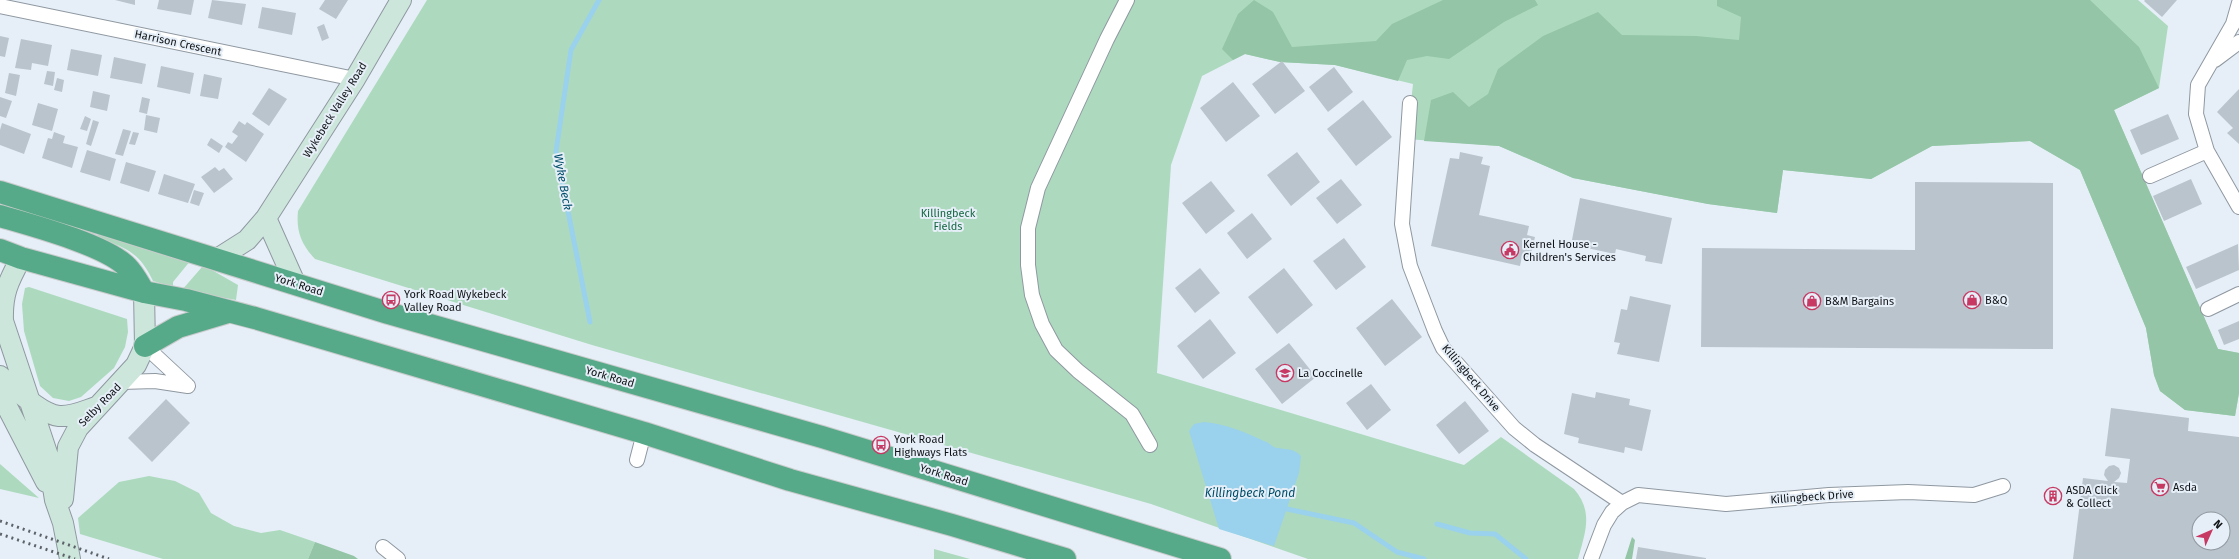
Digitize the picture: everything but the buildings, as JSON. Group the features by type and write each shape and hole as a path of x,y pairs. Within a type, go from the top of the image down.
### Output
{"highway":[{"name":"York Road","path":"0,192 459,334 822,437 1220,559"},
{"path":"0,216 52,232 105,252 127,266 144,292"},
{"path":"21,258 39,240 52,232 86,219"},
{"path":"0,250 21,258 144,292 186,300 229,312 644,433 790,480 952,525 1064,559"},
{"path":"145,346 178,327 229,312"}],"main road":[{"name":"Wykebeck Valley Road","path":"217,259 247,240 266,218 355,79 401,0"},
{"path":"266,218 295,283"},
{"name":"Selby Road","path":"21,258 6,287 3,304 3,321 48,456 55,500"},
{"name":"Selby Road","path":"63,523 64,481 68,447 78,428 136,365 145,346 144,292"},
{"path":"0,376 30,401 44,410 59,416 78,414 97,406"},
{"name":"Selby Road","path":"0,393 55,500 63,523 70,559"}],"street":[{"path":"1127,0 1107,39 1038,188 1028,228 1028,265 1032,295 1042,324 1056,350 1078,371 1132,414 1150,445"},
{"path":"2238,203 2207,150 2196,114 2198,85 2233,24 2239,3"},
{"name":"Harrison Crescent","path":"0,6 355,79"},
{"path":"2210,64 2239,42"},
{"name":"Killingbeck Drive","path":"1410,103 1402,224 1410,266 1443,348 1514,428 1536,445 1622,502"},
{"path":"2150,176 2207,150"},
{"path":"2208,309 2239,294"},
{"path":"121,382 155,381 188,386 145,346"},
{"path":"637,460 644,433"},
{"name":"Killingbeck Drive","path":"1592,559 1604,525 1612,512 1622,502 1638,495 1726,504 1829,495 1908,492 1974,495 2003,486"},
{"path":"382,547 398,559"}],"green space":[{"name":"Killingbeck Fields","path":"427,0 2138,0 2168,26 2159,88 2114,110 2218,349 2239,353 2239,393 2235,416 2185,410 2160,391 2154,375 2146,328 2080,170 2030,141 1932,146 1871,179 1783,170 1777,213 1708,204 1573,178 1499,146 1407,139 1413,84 1335,65 1280,62 1245,54 1202,76 1171,165 1157,373 1464,465 1501,437 1574,489 1584,506 1586,514 1585,531 1578,559 1308,559 1151,504 592,345 315,259 306,248 300,237 298,211"},
{"path":"1254,0 1273,12 1292,47 1376,41 1392,24 1443,0 1535,0 1538,5 1504,22 1449,59 1427,56 1407,60 1398,81 1335,65 1280,62 1245,54 1233,60 1222,49 1238,14"},
{"path":"1717,0 2090,0 2139,47 2159,88 2114,110 2218,349 2239,353 2239,393 2235,416 2185,410 2160,391 2154,375 2146,328 2080,170 2030,141 1932,146 1871,179 1783,170 1777,213 1708,204 1573,178 1499,146 1424,141 1431,100 1453,92 1469,107 1488,94 1498,69 1543,36 1598,12 1622,35 1696,36 1739,40 1741,17 1717,6"},
{"path":"98,233 191,260 173,282 173,287 153,281 148,271 137,257 116,244 97,237"},
{"path":"202,267 210,269 238,285 236,300 182,290"},
{"path":"29,287 127,319 128,332 125,347 114,368 81,397 69,401 53,398 40,386 24,331 22,304 25,288"},
{"path":"0,464 39,498 0,489"},
{"path":"149,476 175,481 199,493 211,513 234,526 261,533 280,530 315,542 308,559 163,559 80,534 78,518 119,482"},
{"path":"1632,537 1635,540 1632,559 1625,559"},
{"path":"315,542 354,556 358,559 308,559"},
{"path":"934,549 970,559 934,559"}],"water":[{"name":"Killingbeck Pond","path":"1204,422 1235,429 1266,442 1276,448 1293,450 1301,456 1299,473 1274,546 1219,529 1189,431 1194,424"}],"waterway":[{"name":"Wyke Beck","path":"590,322 556,151 571,50 599,0"},
{"path":"1287,509 1354,523 1397,552 1424,559"},
{"path":"1437,524 1470,533 1495,534 1526,559"}],"railway":[{"path":"0,521 109,559"},
{"path":"0,534 75,559"}],"place":[{"name":"Kernel House - Children's Services","path":"1510,250"},
{"name":"York Road Wykebeck Valley Road","path":"391,300"},
{"name":"B&Q","path":"1972,300"},
{"name":"B&M Bargains","path":"1812,301"},
{"name":"La Coccinelle","path":"1285,373"},
{"name":"York Road Highways Flats","path":"881,445"},
{"name":"Asda","path":"2160,487"},
{"name":"ASDA Click & Collect","path":"2053,496"}]}
